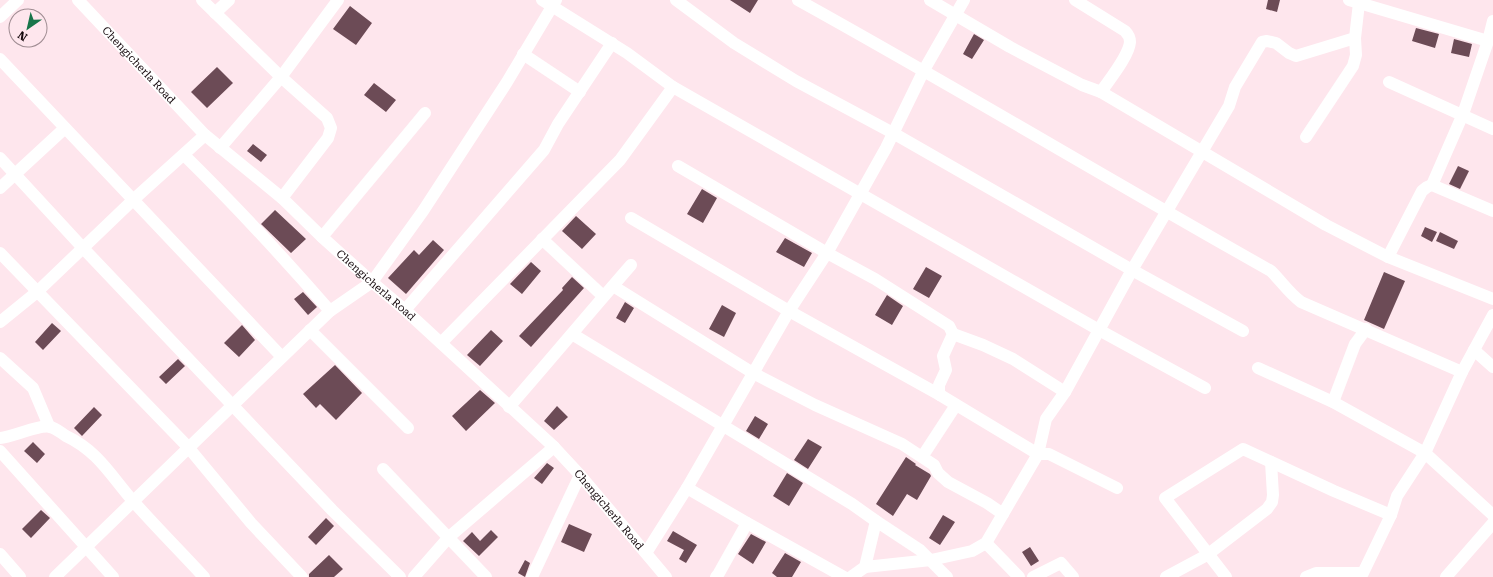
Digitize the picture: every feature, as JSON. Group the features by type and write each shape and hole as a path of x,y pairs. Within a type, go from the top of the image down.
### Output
{"street":[{"path":"0,17 18,0"},
{"name":"Chengicherla Road","path":"78,0 205,135 282,198 322,238 405,310 554,447 580,475 666,577"},
{"path":"202,0 281,77 328,118 331,128 328,138 282,198"},
{"path":"215,13 229,0"},
{"path":"220,148 281,77 338,0"},
{"path":"676,0 734,43 796,81 893,133 1132,270 1243,331"},
{"path":"798,0 924,70 1166,212 1271,271 1281,281 1289,293 1301,302 1462,372"},
{"path":"930,0 1010,47 1082,86 1101,92 1326,226 1388,257 1493,300"},
{"path":"646,553 687,488 789,311 827,253 893,133 924,70 964,0"},
{"path":"55,577 232,404 330,311 372,282 423,211 523,54 550,2 627,53 673,88 1099,330 1205,388"},
{"path":"1082,2 1125,31 1130,37 1130,43 1120,66 1101,92"},
{"path":"1306,137 1353,66 1356,55 1354,2 1488,41"},
{"path":"1388,257 1422,191 1432,185 1463,114 1488,41 1493,21"},
{"path":"851,577 864,567 931,560 972,551 986,543 1038,454 1046,419 1065,392 1132,270 1229,106 1235,87 1262,42 1267,41 1276,43 1289,53 1296,56 1355,38"},
{"path":"405,310 544,150 558,124 612,44"},
{"path":"523,54 580,92"},
{"path":"0,59 282,357"},
{"path":"1389,82 1463,114 1493,129"},
{"path":"441,343 620,160 673,88"},
{"path":"322,238 425,113"},
{"path":"0,188 65,128"},
{"path":"0,322 36,292 133,200 205,135"},
{"path":"184,155 239,210 330,311"},
{"path":"0,158 83,248 332,510 400,577"},
{"path":"678,166 827,253 875,279 949,326 953,334 983,345 1013,359 1065,392"},
{"path":"1432,185 1493,211"},
{"path":"631,218 789,311 940,395 1038,454 1049,454 1117,488"},
{"path":"542,239 603,296"},
{"path":"0,253 36,292 188,447 250,523 302,577"},
{"path":"509,406 631,265"},
{"path":"613,286 753,373 815,405 902,444 934,465 938,473 948,482 987,503 1003,514"},
{"path":"1306,577 1316,573 1362,575 1391,515 1397,496 1425,453 1462,372 1493,315"},
{"path":"1333,402 1355,344 1366,329"},
{"path":"310,330 408,428"},
{"path":"572,334 852,504 906,540 931,560 947,577"},
{"path":"940,395 939,385 946,370 943,356 953,334"},
{"path":"1474,350 1493,367"},
{"path":"0,358 33,388 49,426"},
{"path":"1258,368 1333,402 1425,453 1493,515"},
{"path":"922,457 956,405"},
{"path":"0,438 49,426 75,439 98,458 133,501 204,577"},
{"path":"414,577 449,537 554,447"},
{"path":"1226,577 1207,555 1165,498 1243,449 1391,515"},
{"path":"0,451 113,577"},
{"path":"1166,577 1207,555 1267,509 1272,502 1273,495 1271,462"},
{"path":"383,469 486,577"},
{"path":"532,577 580,475"},
{"path":"687,488 844,577"},
{"path":"864,567 876,521"},
{"path":"721,576 747,523"},
{"path":"1446,577 1493,523"},
{"path":"986,543 1019,577"},
{"path":"0,554 20,577"},
{"path":"1033,577 1061,563 1073,577"}],"building":[{"path":"730,0 758,0 750,13"},
{"path":"1268,0 1280,0 1277,12 1266,9"},
{"path":"350,6 372,23 356,45 333,29"},
{"path":"1416,28 1439,34 1435,48 1412,41"},
{"path":"974,34 984,40 972,59 963,54"},
{"path":"1454,39 1472,44 1469,57 1451,53"},
{"path":"217,67 233,83 207,108 191,92"},
{"path":"374,83 396,100 386,112 364,95"},
{"path":"253,144 267,155 261,162 247,151"},
{"path":"1458,166 1469,171 1460,189 1449,184"},
{"path":"702,189 717,198 703,223 687,214"},
{"path":"275,210 306,239 291,253 261,224"},
{"path":"576,216 596,234 582,249 562,231"},
{"path":"1425,227 1437,232 1432,242 1421,236"},
{"path":"1440,232 1458,241 1454,249 1436,241"},
{"path":"785,238 812,253 804,267 776,252"},
{"path":"433,240 444,250 406,294 388,278 414,250 419,255"},
{"path":"531,262 541,271 522,294 510,284"},
{"path":"926,267 942,276 929,298 913,289"},
{"path":"1384,272 1405,281 1384,329 1364,320"},
{"path":"572,277 584,288 531,347 519,336 563,290 562,288"},
{"path":"303,292 317,307 308,315 294,299"},
{"path":"887,295 903,306 892,325 875,315"},
{"path":"625,302 634,308 625,323 616,318"},
{"path":"722,305 736,313 724,337 709,329"},
{"path":"52,323 61,331 43,350 35,342"},
{"path":"242,325 255,340 239,357 224,343"},
{"path":"491,330 503,341 480,366 467,355"},
{"path":"178,359 185,366 166,384 159,377"},
{"path":"335,365 362,393 336,420 320,404 316,408 303,394"},
{"path":"480,390 495,403 466,431 452,416"},
{"path":"557,406 568,417 554,430 544,421"},
{"path":"94,407 102,415 82,436 74,428"},
{"path":"755,416 768,424 759,439 746,431"},
{"path":"808,439 822,447 808,469 794,460"},
{"path":"33,442 45,454 37,463 24,451"},
{"path":"906,457 931,476 917,500 907,494 893,516 876,504"},
{"path":"547,463 554,468 542,484 534,478"},
{"path":"787,473 803,483 789,506 773,496"},
{"path":"41,510 50,518 31,538 22,529"},
{"path":"943,515 955,522 940,545 929,538"},
{"path":"326,518 334,526 316,545 308,537"},
{"path":"569,524 592,534 584,552 561,542"},
{"path":"491,530 498,537 479,556 463,541 472,532 480,541"},
{"path":"673,531 697,545 686,563 679,559 684,550 667,541"},
{"path":"751,534 766,542 753,564 738,554"},
{"path":"1030,547 1039,561 1031,566 1022,552"},
{"path":"785,553 801,562 792,577 777,577 772,573"},
{"path":"329,555 343,569 334,577 309,577 309,574"},
{"path":"525,560 530,563 525,577 518,573"}]}
